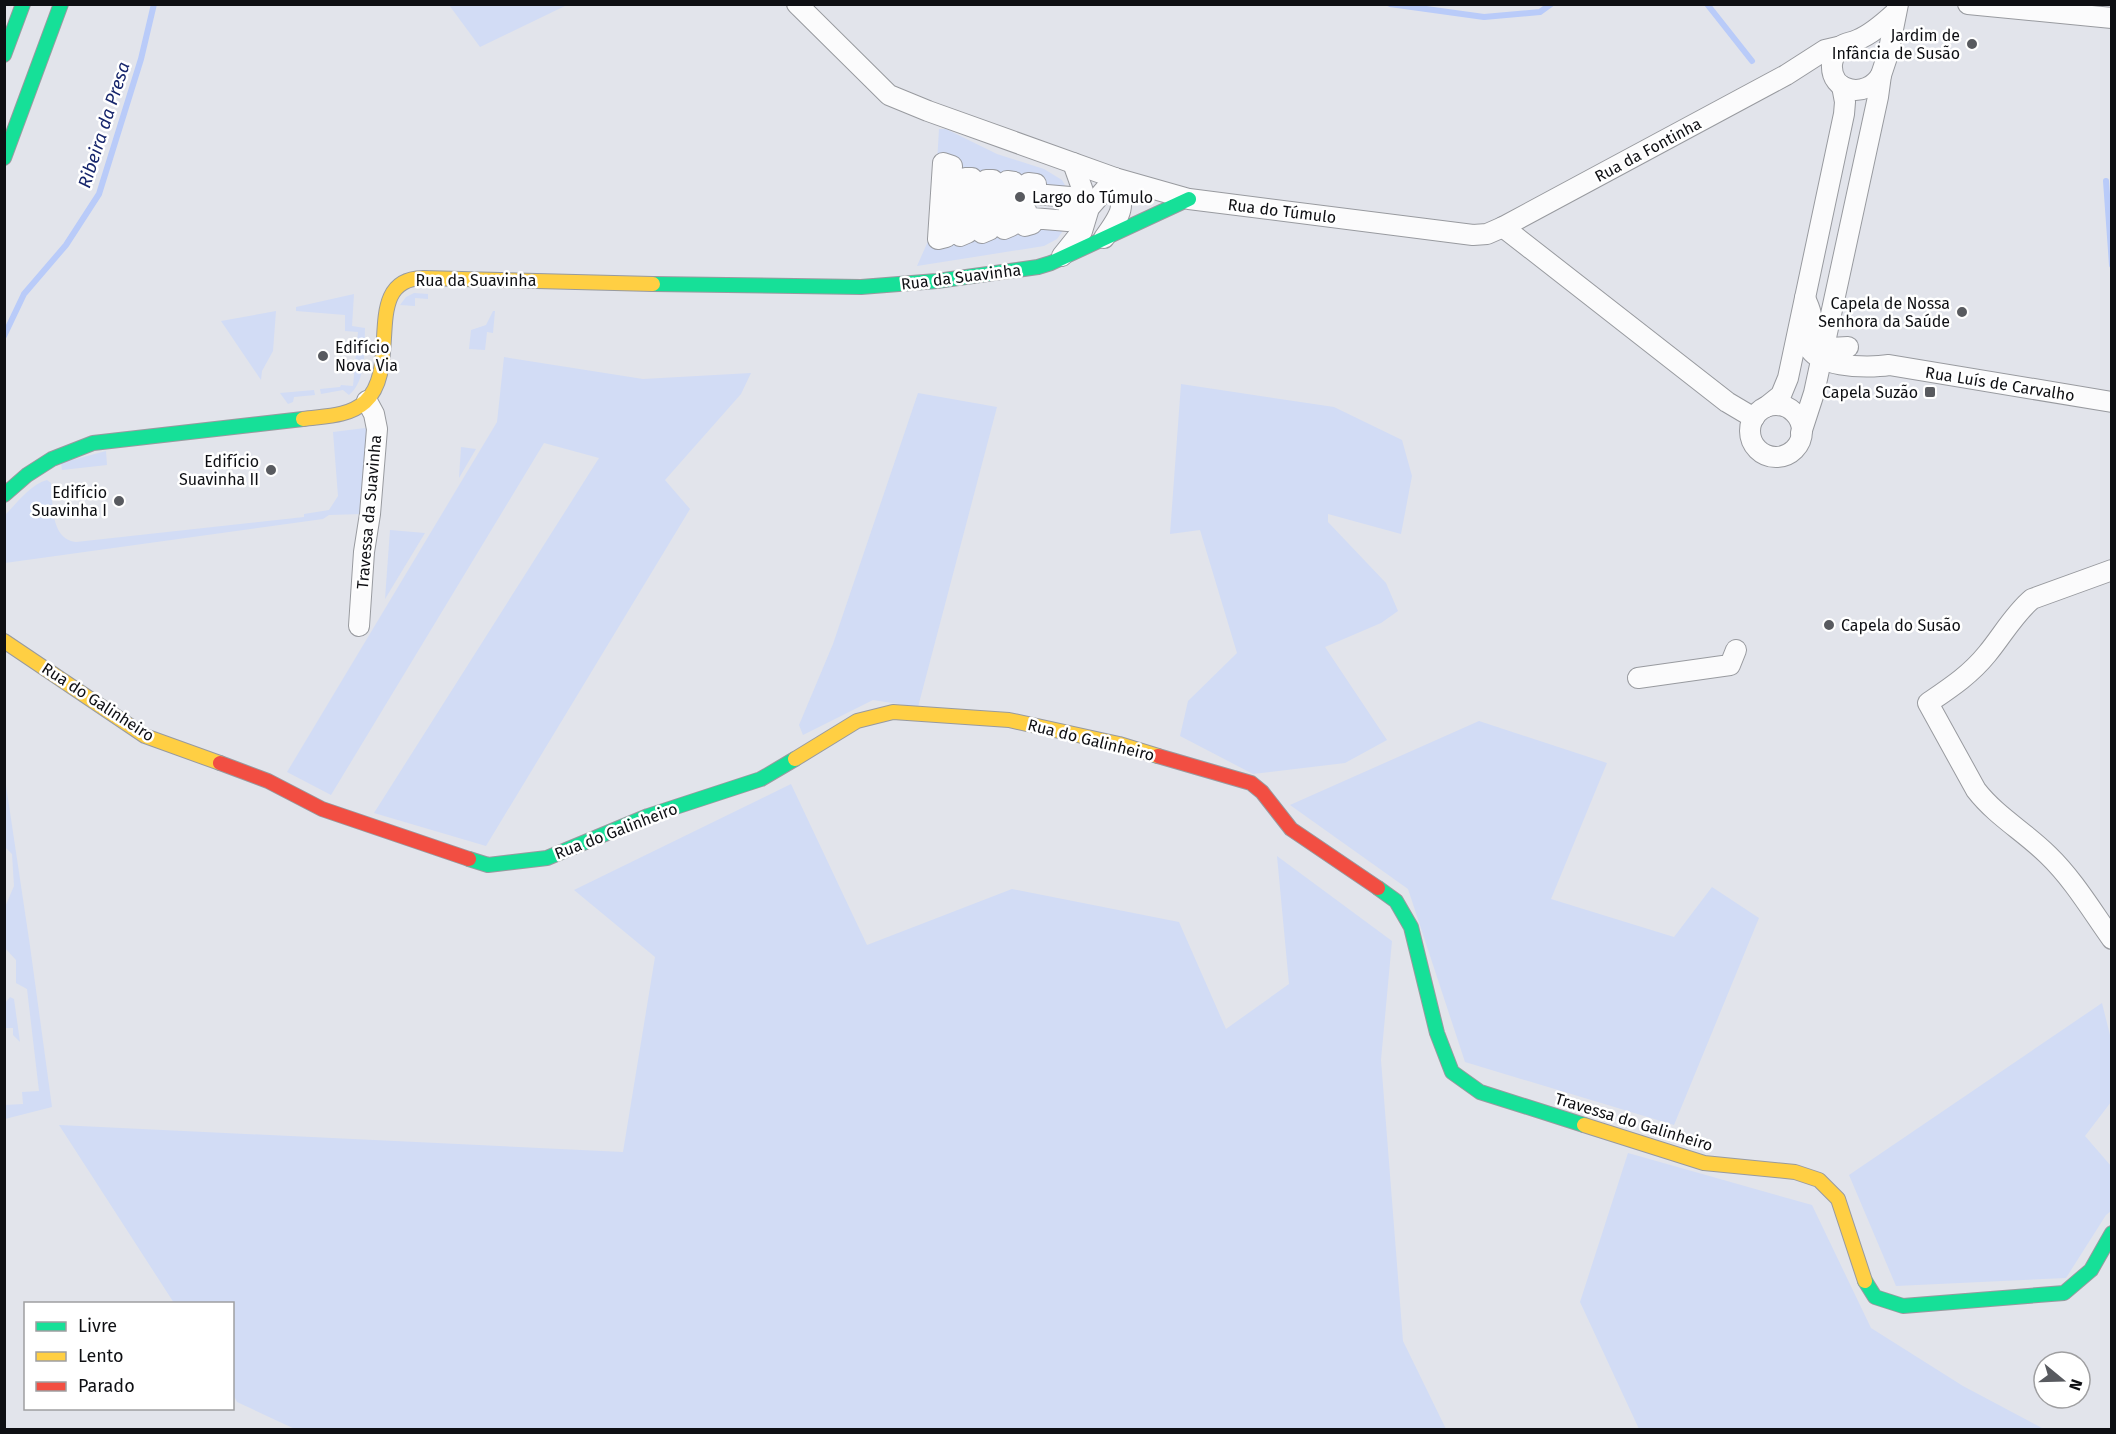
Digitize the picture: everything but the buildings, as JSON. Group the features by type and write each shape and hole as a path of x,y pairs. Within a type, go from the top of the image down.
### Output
{"main road":[{"path":"4,55 23,4"},
{"path":"4,158 61,4"},
{"name":"Rua da Suavinha","path":"367,401 380,378 388,299 398,284 411,278 873,288 1038,267 1189,199"},
{"path":"4,495 27,474 55,456 79,446 108,440 344,414 357,410 367,401"},
{"name":"Rua do Galinheiro","path":"4,641 145,736 268,781 322,809 415,843 488,865 547,858 648,816 761,779 856,721 893,712 1009,720 1119,744 1251,783"},
{"name":"Travessa do Galinheiro","path":"1251,783 1262,792 1291,829 1396,901 1411,927 1437,1033 1452,1072 1480,1092 1704,1163 1795,1172 1819,1180 1838,1199 1862,1277 1875,1298 1902,1306 2064,1293 2091,1270 2112,1233"}],"street":[{"name":"Rua do Túmulo","path":"797,4 889,95 1115,178 1189,199 1473,235 1487,234 1503,227"},
{"path":"1968,4 2112,18"},
{"path":"1792,72 1822,73 1854,91 1862,90 1876,82 1888,54 1897,8"},
{"name":"Rua da Fontinha","path":"1503,227 1792,72 1825,50 1849,43 1897,8"},
{"path":"1849,43 1873,45 1878,51 1882,71 1828,326 1818,351 1817,382 1800,441 1789,454 1772,457 1764,455 1757,450 1750,435 1750,426 1788,378 1844,114 1845,102 1832,68 1833,60 1849,43"},
{"path":"943,163 952,166 950,188 964,190 965,178 972,178 970,192 985,193 986,180 993,180 992,195 1006,196 1007,182 1014,182 1013,198 1027,199 1029,183 1036,184 1035,194 1070,197 1068,221 1032,218 1032,224 1025,226 1026,210 1012,208 1011,226 1004,229 1005,209 991,208 989,230 982,232 983,208 969,208 968,233 960,236 962,208 948,208 946,237 938,238 943,163"},
{"path":"1073,163 1089,208"},
{"path":"1060,258 1082,231 1089,208 1115,178 1122,202 1114,224 1104,238"},
{"path":"1503,227 1718,395 1767,407 1783,407 1791,411 1801,424 1802,433"},
{"path":"1805,298 1811,315 1807,339 1818,351"},
{"name":"Rua Luís de Carvalho","path":"1828,326 1849,357"},
{"path":"1767,407 1790,389 1796,380 1802,359 1818,351"},
{"name":"Rua Luís de Carvalho","path":"1818,351 1849,357 1873,356 1889,365 2112,402"},
{"path":"1817,382 1849,357"},
{"name":"Travessa da Suavinha","path":"359,626 377,429 374,414 367,401"},
{"path":"2112,570 2032,599 2022,607 1986,656 1965,678 1928,703 1976,790 1986,803 2049,855 2073,884 2112,939"},
{"path":"1638,678 1730,665 1736,650"}],"shaded area":[{"path":"449,5 567,5 480,47"},
{"name":"Largo do Túmulo","path":"939,129 946,129 997,154 1044,169 1062,180 1072,197 1070,221 1057,239 1044,246 917,266 933,230","holes":["950,188 1070,197 1068,221 938,238"]},
{"path":"414,293 428,294 428,299 415,298 415,306 400,305 406,297"},
{"path":"354,294 352,326 365,328 362,373 355,389 349,395 343,390 321,394 320,389 341,385 353,386 358,332 345,331 345,315 296,311 296,307"},
{"path":"276,311 273,351 262,371 261,380 221,321"},
{"path":"495,311 493,333 487,332 485,350 469,349 471,330 486,325"},
{"path":"504,357 643,379 751,373 741,394 665,480 690,509 486,846 374,813 599,458 544,443 331,795 287,772 497,422"},
{"path":"1181,384 1334,407 1402,440 1412,476 1401,534 1328,514 1328,522 1386,583 1398,611 1381,623 1325,647 1387,740 1345,763 1253,774 1180,736 1188,701 1237,653 1200,530 1170,534"},
{"path":"314,390 315,395 294,397 293,402 288,404 280,393"},
{"path":"918,393 997,407 918,707 873,700 803,735 799,725 833,644"},
{"path":"365,428 369,432 363,514 329,515 323,519 5,563 5,515 30,490 47,480 51,483 54,519 57,527 61,534 76,542 304,517 304,514 329,510 338,496 333,432"},
{"path":"461,447 476,449 459,478"},
{"path":"106,451 107,465 62,470 61,463"},
{"path":"390,530 425,533 385,599"},
{"path":"1479,721 1607,763 1551,899 1674,937 1712,887 1759,918 1674,1125 1465,1062 1408,889 1290,805"},
{"path":"4,772 52,1107 5,1119 5,1105 23,1104 22,1092 39,1091 27,989 16,983 16,960 5,948 5,907 14,886 12,854 5,847"},
{"path":"791,784 867,945 1012,889 1179,922 1226,1029 1289,984 1277,856 1392,941 1381,1060 1403,1341 1446,1429 297,1430 237,1402 234,1396 234,1302 173,1302 59,1125 623,1152 655,957 574,890"},
{"path":"10,997 14,999 20,1042 13,1035 13,1028 5,1028 5,1003"},
{"path":"2102,1003 2111,1039 2111,1102 2085,1136 2111,1166 2111,1211 2106,1215 2066,1278 1896,1286 1849,1175"},
{"path":"1628,1153 1812,1205 1871,1328 1963,1386 2044,1429 1639,1429 1580,1302"}],"waterway":[{"name":"Ribeira da Presa","path":"4,336 24,294 66,245 99,194 141,59 154,4"},
{"name":"Ribeira da Presa","path":"1390,4 1484,17 1540,12 1551,4"},
{"name":"Ribeira da Presa","path":"1707,4 1752,61"},
{"name":"Ribeira da Presa","path":"2106,181 2112,265"}],"traffic: fast":[{"path":"4,55 23,4"},
{"path":"4,158 61,4"},
{"path":"653,284 861,287 937,281 1038,267 1189,199"},
{"path":"4,495 27,475 52,459 93,443 303,419"},
{"path":"469,859 488,865 547,858 648,816 761,779 795,759"},
{"path":"1378,888 1396,901 1411,927 1437,1033 1452,1072 1480,1092 1584,1125"},
{"path":"1865,1281 1875,1297 1903,1306 2064,1293 2091,1270 2112,1233"}],"traffic: slow":[{"path":"303,419 351,411 365,402 376,387 381,368 387,308 393,293 404,282 423,278 653,284"},
{"path":"4,641 145,736 220,763"},
{"path":"795,759 857,721 893,712 1009,720 1119,744 1158,756"},
{"path":"1584,1125 1704,1163 1795,1172 1819,1180 1838,1199 1865,1281"}],"traffic: jam":[{"path":"1158,756 1251,783 1262,792 1291,829 1378,888"},
{"path":"220,763 268,781 322,809 469,859"}],"place":[{"name":"Jardim de Infância de Susão","path":"1972,44"},
{"name":"Largo do Túmulo","path":"1020,197"},
{"name":"Capela de Nossa Senhora da Saúde","path":"1962,312"},
{"name":"Edifício Nova Via","path":"323,356"},
{"name":"Capela Suzão","path":"1930,392"},
{"name":"Edifício Suavinha II","path":"271,470"},
{"name":"Edifício Suavinha I","path":"119,501"},
{"name":"Capela do Susão","path":"1829,625"}]}
